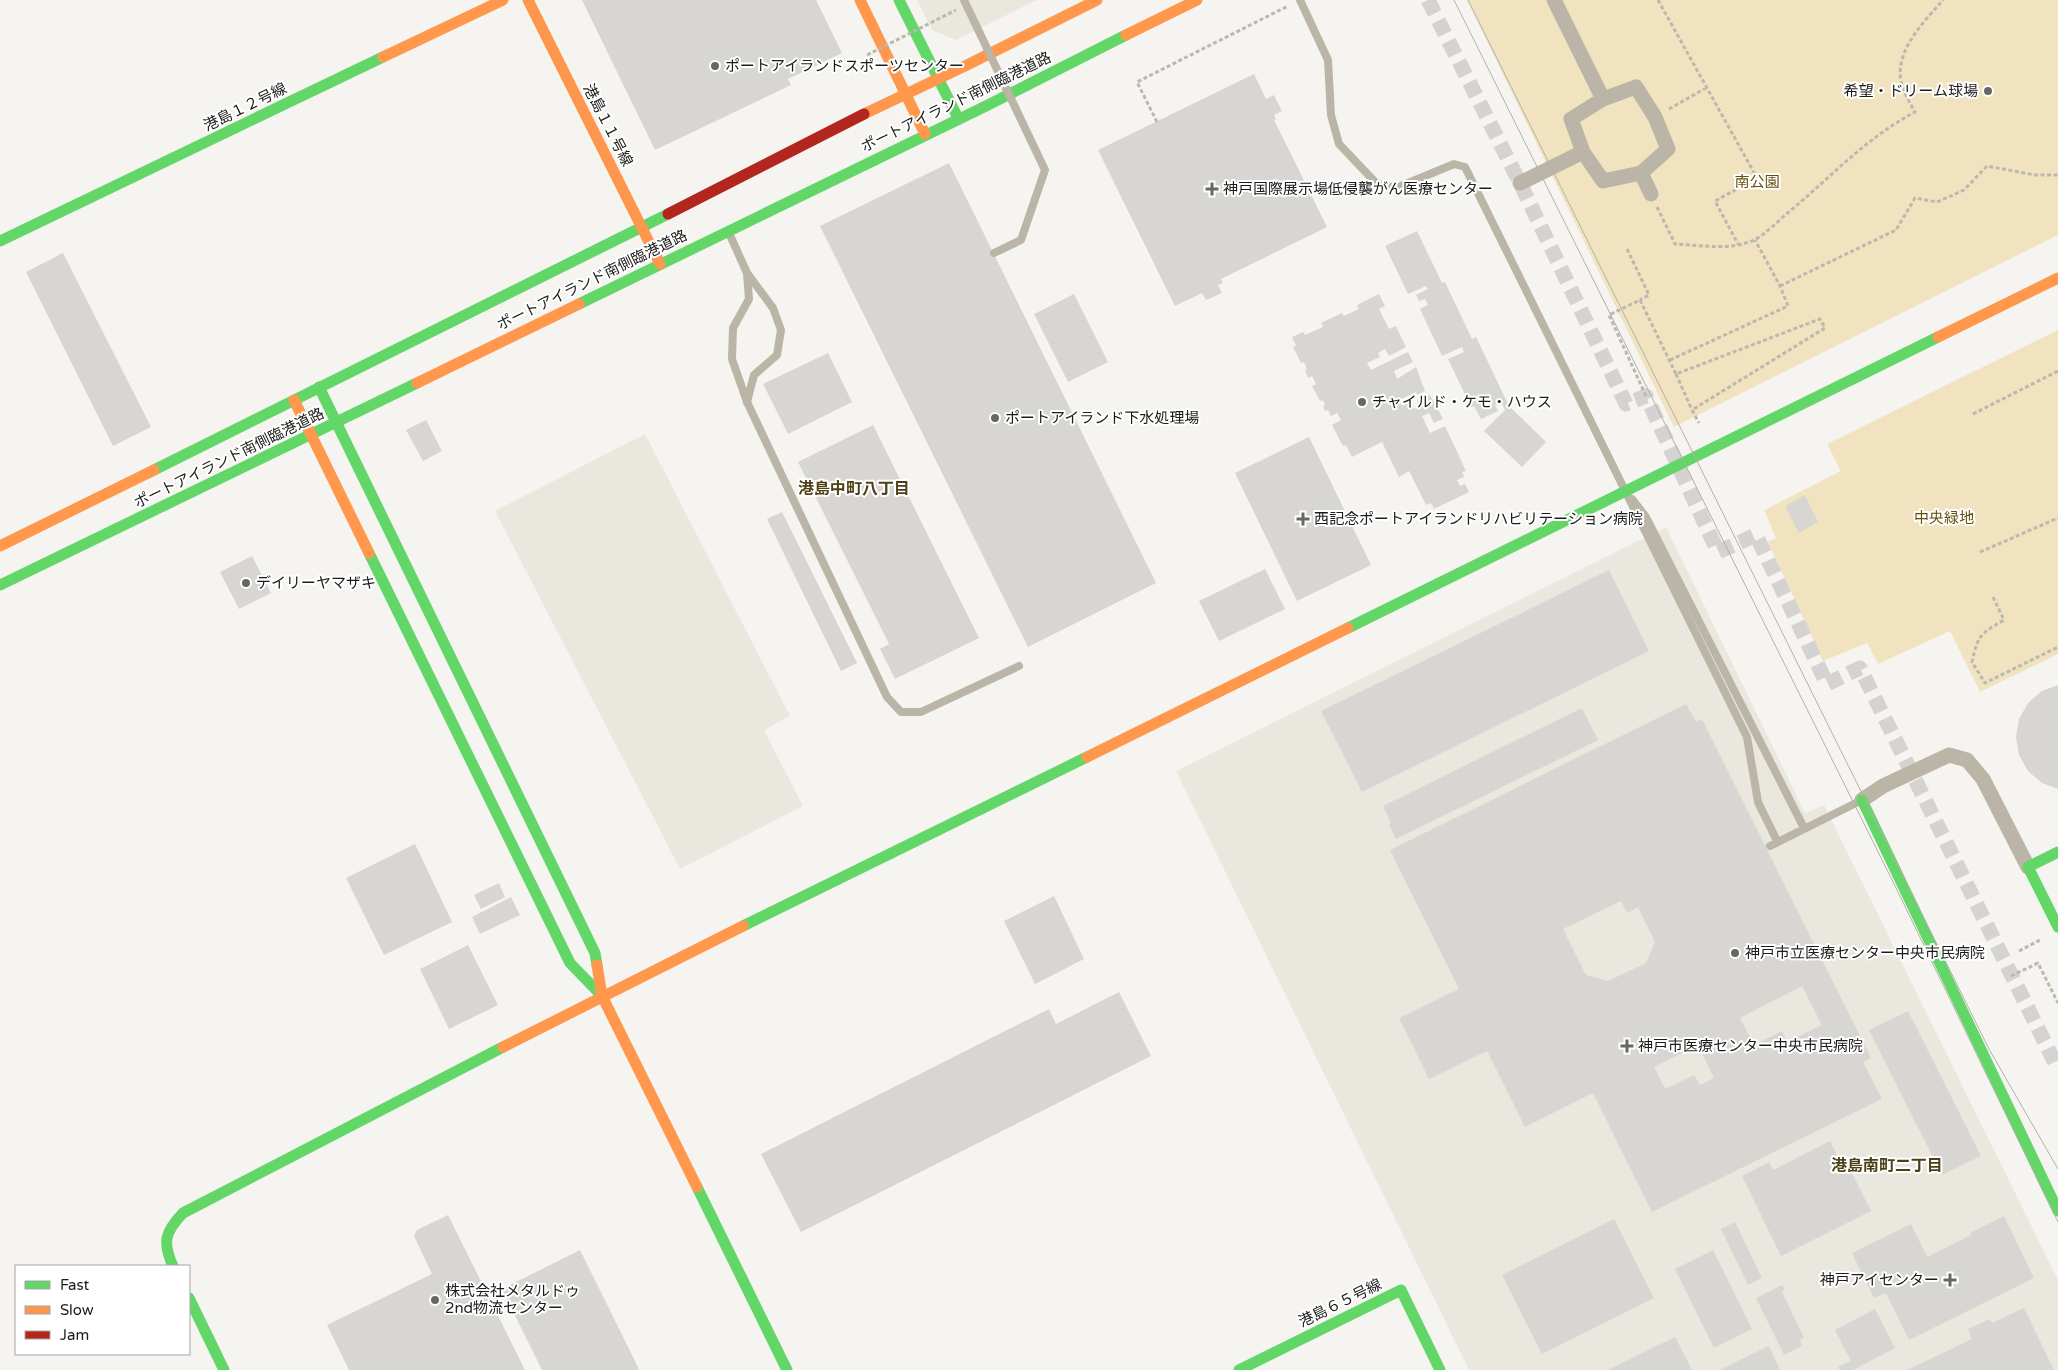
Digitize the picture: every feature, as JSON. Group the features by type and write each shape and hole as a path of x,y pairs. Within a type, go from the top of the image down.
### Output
{"street":[{"name":"港島１２号線","path":"0,241 503,0"},
{"name":"港島１１号線","path":"528,0 660,264"},
{"path":"860,0 925,134"},
{"path":"898,0 958,118"},
{"name":"ポートアイランド南側臨港道路","path":"0,546 1097,0"},
{"name":"ポートアイランド南側臨港道路","path":"0,585 312,435 1197,0"},
{"path":"1554,0 1603,99"},
{"path":"1636,87 1655,117 1668,149 1641,173 1603,181 1583,152 1571,119 1603,99 1636,87"},
{"path":"1520,183 1583,152"},
{"path":"1641,173 1651,194"},
{"path":"172,1265 166,1252 166,1240 171,1224 183,1213 602,996 2058,278"},
{"path":"319,387 595,953 602,996 787,1370"},
{"path":"294,400 570,963 602,996"},
{"path":"2058,927 1983,779 1967,760 1949,755 1883,786 1862,800 2058,1211"},
{"path":"2028,866 2058,852"},
{"name":"港島６５号線","path":"1239,1370 1401,1290 1440,1370"},
{"path":"190,1300 224,1370"}],"lane":[{"path":"1300,0 1328,60 1330,115 1340,144 1377,184 1396,188 1454,164 1465,167 1747,737 1758,802 1774,844 1862,800"},
{"path":"966,2 1045,170 1021,240 994,253"},
{"path":"728,231 747,274 773,308 781,330 777,356 754,375 747,402"},
{"path":"747,274 749,299 733,328 732,359 747,402 887,697 901,712 921,712 1019,666"},
{"path":"1626,491 1646,517 1804,828"}],"path":[{"path":"1658,0 1757,178 1715,201 1738,244"},
{"path":"1663,219 1675,244 1726,247 1756,240 1813,192 1866,143 1891,125 1915,112 1903,90 1900,66 1914,32 1943,0"},
{"path":"867,55 966,2"},
{"path":"1157,122 1137,82 1292,4"},
{"path":"1655,117 1706,88"},
{"path":"1780,286 1896,230 1915,198 1938,202 1964,190 1986,166 2035,175 2058,175"},
{"path":"1670,360 1788,306 1780,286 1756,240"},
{"path":"1626,249 1649,295 1609,315 1646,396"},
{"path":"1640,300 1699,423"},
{"path":"1676,374 1820,319 1825,328 1692,410"},
{"path":"1973,414 2058,372"},
{"path":"1980,552 2058,518"},
{"path":"1993,597 2004,620 1985,631 1977,640 1972,662 1985,683 2058,647"},
{"path":"2019,951 2042,939"},
{"path":"2011,976 2038,963 2058,1003"}],"shaded area":[{"path":"917,0 1037,0 956,40 932,30"},
{"path":"645,434 790,716 764,730 803,806 680,869 495,511"},
{"name":"神戸市医療センター中央市民病院","path":"1666,527 1805,813 1824,805 2058,1280 2058,1370 1469,1370 1176,771"}],"green space":[{"name":"南公園","path":"1467,0 2058,0 2058,235 1674,427"},
{"name":"中央緑地","path":"2058,330 2058,654 1980,692 1950,631 1878,664 1867,643 1823,661 1768,542 1776,538 1764,510 1841,471 1827,444"}],"building":[{"name":"ポートアイランドスポーツセンター","path":"582,0 816,0 842,53 788,79 791,85 655,150"},
{"name":"神戸国際展示場低侵襲がん医療センター","path":"1254,74 1266,99 1274,95 1282,111 1274,115 1276,119 1274,120 1327,227 1221,279 1223,283 1218,285 1222,293 1206,300 1202,293 1175,306 1098,150"},
{"name":"ポートアイランド下水処理場","path":"949,163 1156,583 1028,647 820,226"},
{"path":"1417,231 1442,283 1445,282 1472,339 1476,337 1509,406 1546,442 1522,467 1484,431 1505,410 1501,402 1495,405 1498,411 1481,419 1474,406 1471,407 1448,359 1464,352 1462,347 1442,356 1420,309 1428,305 1425,299 1419,301 1416,295 1428,289 1426,286 1408,294 1385,246"},
{"path":"63,253 151,427 113,446 26,272"},
{"path":"1074,294 1108,362 1068,382 1034,314"},
{"name":"チャイルド・ケモ・ハウス","path":"1379,294 1385,306 1379,309 1389,329 1396,326 1406,347 1389,356 1385,349 1378,353 1380,357 1367,363 1371,370 1408,352 1413,362 1394,371 1397,379 1416,367 1425,391 1417,395 1416,392 1399,400 1402,406 1410,402 1414,409 1420,406 1417,401 1430,395 1443,419 1434,423 1429,413 1422,416 1430,433 1445,426 1466,471 1462,472 1464,477 1457,480 1460,486 1465,484 1469,492 1434,509 1431,503 1426,505 1409,471 1399,477 1382,442 1352,457 1346,445 1343,446 1332,425 1341,420 1337,413 1331,416 1328,410 1325,411 1323,400 1320,401 1312,386 1316,384 1312,376 1308,378 1304,362 1301,363 1293,347 1296,346 1292,337 1303,332 1305,335 1323,327 1321,323 1342,313 1344,316 1359,309 1357,305"},
{"path":"828,353 852,402 788,434 763,384"},
{"path":"426,420 442,451 423,461 406,430"},
{"path":"873,425 979,638 895,679 880,649 889,644 798,462"},
{"name":"西記念ポートアイランドリハビリテーション病院","path":"1309,437 1371,565 1297,601 1235,473"},
{"path":"1805,495 1818,522 1799,533 1785,506"},
{"path":"782,512 857,663 841,671 767,519"},
{"name":"デイリーヤマザキ","path":"252,556 271,593 239,609 220,572"},
{"path":"1265,569 1285,609 1219,641 1199,601"},
{"path":"1609,570 1649,651 1362,792 1321,711"},
{"path":"2058,685 2058,789 2042,783 2028,771 2019,755 2016,737 2019,719 2028,703 2042,691"},
{"name":"神戸市立医療センター中央市民病院","path":"1686,704 1696,722 1702,719 1871,1058 1863,1062 1882,1099 1652,1212 1593,1093 1525,1127 1487,1051 1429,1079 1399,1018 1459,989 1390,850","holes":["1621,901 1627,913 1638,907 1655,942 1646,963 1608,981 1586,975 1563,929","1802,986 1822,1025 1787,1042 1782,1031 1754,1045 1740,1018","1698,1045 1714,1078 1700,1085 1694,1075 1665,1089 1654,1067"]},
{"path":"1582,708 1598,740 1396,839 1383,806"},
{"path":"415,844 452,922 384,955 346,878"},
{"path":"499,883 505,897 481,909 474,895"},
{"path":"1054,896 1084,959 1035,984 1004,921"},
{"path":"511,897 520,915 480,934 472,917"},
{"path":"468,945 498,1005 449,1029 420,969"},
{"path":"1119,992 1151,1056 801,1232 761,1154 1049,1009 1056,1024"},
{"path":"1908,1011 1981,1156 1942,1175 1869,1030"},
{"path":"1830,1141 1838,1157 1843,1155 1871,1211 1781,1256 1742,1176 1769,1162 1773,1170"},
{"name":"株式会社メタルドゥ 2nd物流センター","path":"448,1215 525,1370 349,1370 327,1325 432,1274 414,1236 417,1230"},
{"path":"2004,1216 2034,1278 1909,1340 1886,1293 1874,1298 1852,1253 1911,1224 1927,1257"},
{"path":"1614,1219 1654,1298 1542,1354 1502,1275"},
{"path":"1735,1222 1762,1278 1748,1285 1721,1229"},
{"path":"580,1250 639,1369 637,1370 542,1370 502,1289"},
{"path":"1713,1250 1752,1329 1714,1348 1675,1269"},
{"path":"1782,1285 1785,1290 1782,1292 1804,1338 1800,1340 1802,1346 1784,1355 1756,1298"},
{"path":"2024,1308 2054,1370 1907,1370 1972,1339 1968,1329 1990,1319 1992,1323"},
{"path":"1875,1309 1895,1348 1853,1370 1840,1370 1838,1367 1851,1361 1835,1330"},
{"path":"1675,1337 1692,1370 1608,1370"},
{"path":"1769,1346 1780,1370 1719,1370"}],"tunnel":[{"path":"1428,0 1520,183 1626,404 1646,396 1718,552 1756,535 1827,684 1860,668 2058,1069"}],"tram line":[{"path":"1454,0 1899,894 2058,1222"},
{"path":"1468,0 1989,1049 2058,1169"}],"traffic: fast":[{"path":"899,0 958,118"},
{"path":"579,304 986,106 1126,35"},
{"path":"0,241 383,57"},
{"path":"154,470 668,214"},
{"path":"1348,628 1938,337"},
{"path":"0,585 417,383"},
{"path":"319,387 595,953 597,965"},
{"path":"369,553 570,963 602,996"},
{"path":"743,926 1087,757"},
{"path":"1862,800 2058,1211"},
{"path":"2058,852 2028,867 2058,927"},
{"path":"173,1265 167,1250 167,1238 172,1226 183,1213 503,1047"},
{"path":"697,1187 787,1370"},
{"path":"1239,1370 1401,1290 1440,1370"},
{"path":"190,1300 224,1370"}],"traffic: slow":[{"path":"383,57 503,0"},
{"path":"528,0 660,264"},
{"path":"860,0 925,134"},
{"path":"864,114 1097,0"},
{"path":"1126,35 1197,0"},
{"path":"1938,337 2058,278"},
{"path":"417,383 579,304"},
{"path":"294,400 369,553"},
{"path":"0,546 154,470"},
{"path":"1087,757 1348,628"},
{"path":"503,1047 743,926"},
{"path":"597,965 602,996 697,1187"}],"traffic: jam":[{"path":"668,214 864,114"}],"place":[{"name":"ポートアイランドスポーツセンター","path":"715,66"},
{"name":"希望・ドリーム球場","path":"1988,91"},
{"name":"神戸国際展示場低侵襲がん医療センター","path":"1212,189"},
{"name":"チャイルド・ケモ・ハウス","path":"1362,402"},
{"name":"ポートアイランド下水処理場","path":"995,418"},
{"name":"西記念ポートアイランドリハビリテーション病院","path":"1303,519"},
{"name":"デイリーヤマザキ","path":"246,583"},
{"name":"神戸市立医療センター中央市民病院","path":"1735,953"},
{"name":"神戸市医療センター中央市民病院","path":"1627,1046"},
{"name":"神戸アイセンター","path":"1950,1280"},
{"name":"株式会社メタルドゥ 2nd物流センター","path":"435,1300"}],"district":[{"name":"港島中町八丁目","path":"854,488"},
{"name":"港島南町二丁目","path":"1887,1165"}]}
